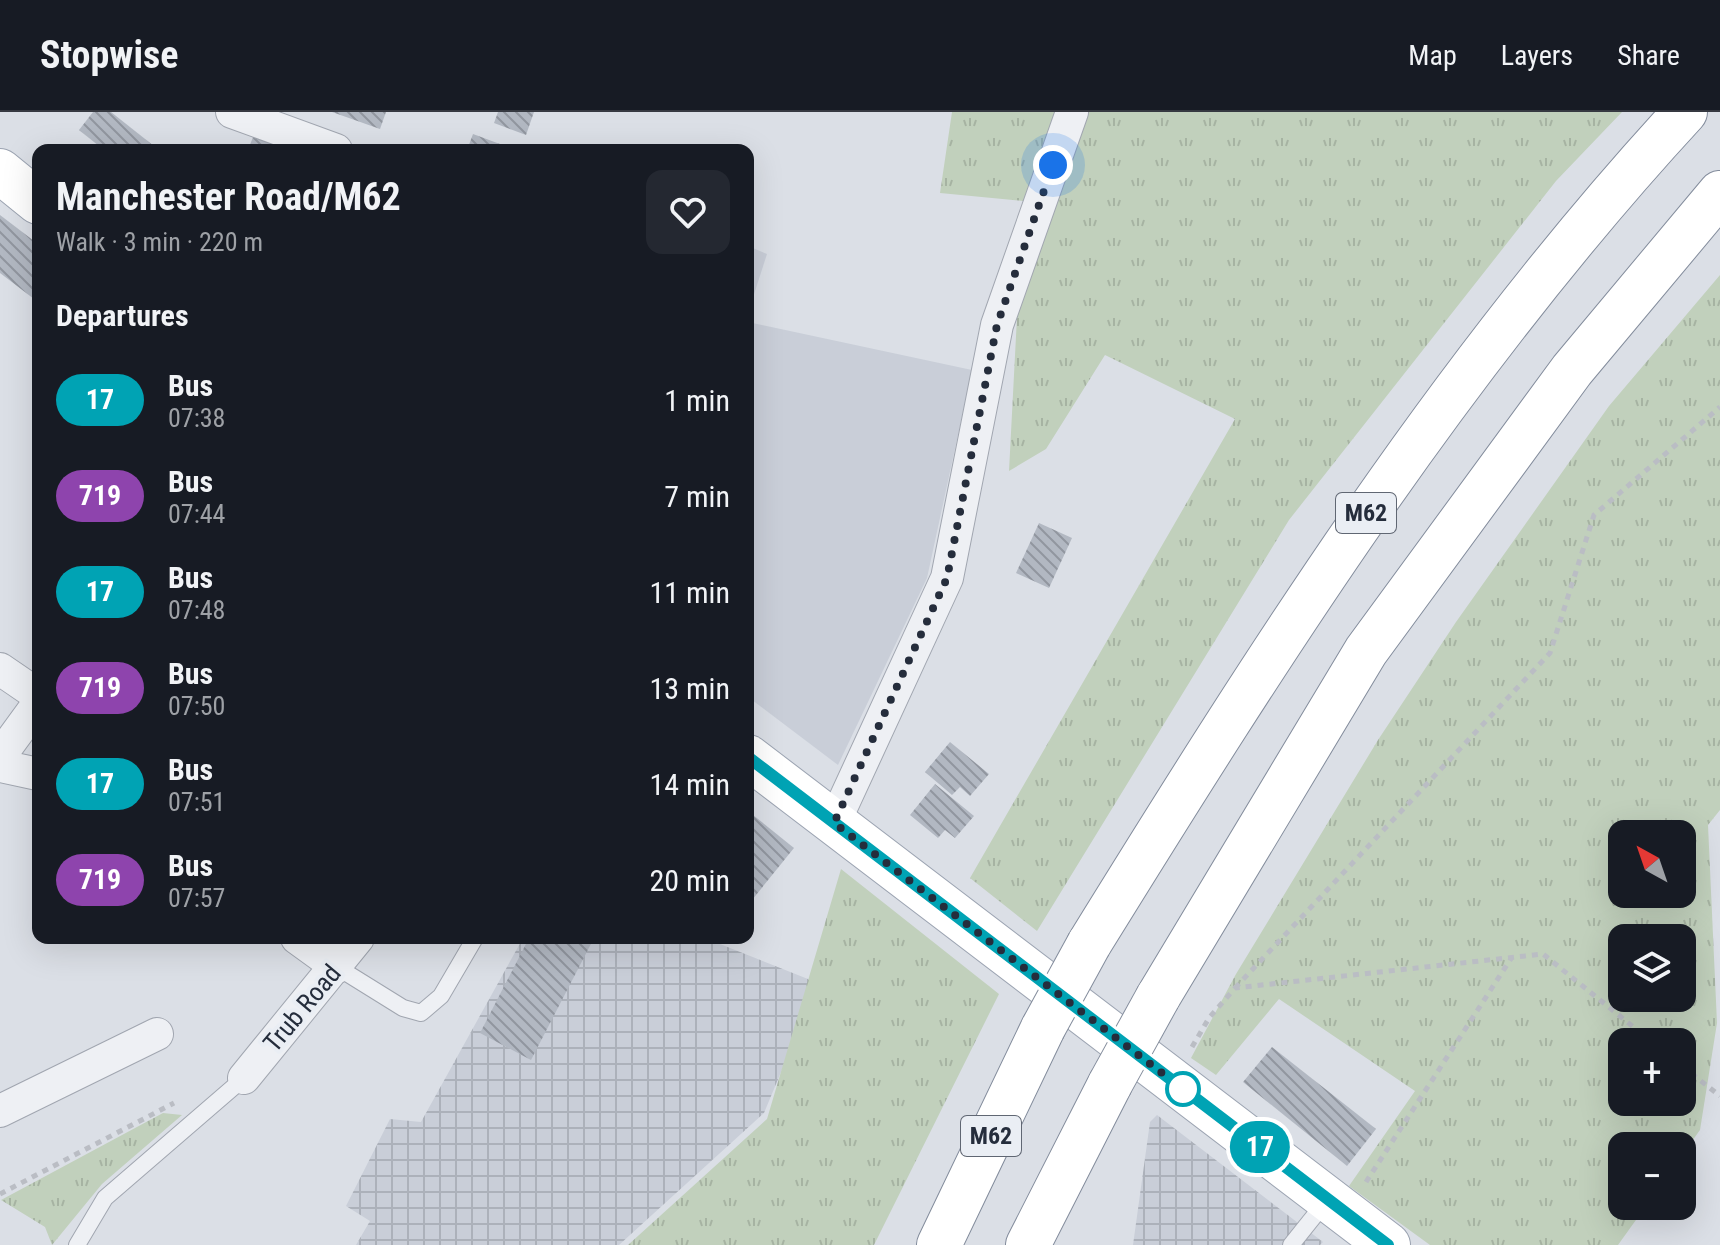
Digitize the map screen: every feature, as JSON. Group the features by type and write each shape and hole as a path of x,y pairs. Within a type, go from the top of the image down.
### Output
{"main road":[{"name":"M62","path":"939,1245 1043,1028 1089,944 1302,606 1390,479 1511,316 1631,170 1685,112"},
{"path":"0,171 32,197"},
{"path":"1028,1245 1158,997 1366,651 1572,370 1720,193"},
{"path":"754,762 1388,1245"}],"street":[{"path":"232,112 320,144"},
{"path":"834,823 947,578 997,325 1072,112"},
{"path":"0,669 32,691"},
{"path":"0,756 32,712"},
{"path":"0,766 32,773"},
{"path":"305,944 337,967"},
{"name":"Trub Road","path":"244,1078 354,944"},
{"path":"0,1111 157,1034"}],"lane":[{"path":"337,967 403,1008 421,1013 441,996 471,944"},
{"path":"77,1245 105,1198 205,1115 244,1078"},
{"path":"1291,1245 1336,1206"}],"path":[{"path":"1172,1081 1209,1018 1235,988 1550,653 1594,515 1720,407"},
{"path":"1235,988 1543,954 1635,1028"},
{"path":"1336,1206 1512,957"},
{"path":"1696,1077 1720,1096"},
{"path":"0,1194 149,1114 182,1100 195,1104 205,1115"}],"shaded area":[{"path":"754,249 767,254 754,294"},
{"path":"754,323 972,370 927,578 838,765 754,702"},
{"path":"520,944 720,944 818,983 764,1113 619,1245 356,1245 370,1221 346,1206 390,1119 421,1122"},
{"path":"1157,1115 1323,1242 1320,1245 1133,1245 1150,1122"}],"green space":[{"path":"952,112 1622,112 1556,181 1289,520 1037,931 970,878 1235,419 1105,355 1046,449 1009,471 1023,201 940,193"},
{"path":"1720,275 1720,810 1708,825 1717,1023 1700,1130 1696,1136 1696,1132 1608,1132 1608,1220 1636,1220 1618,1245 1430,1245 1349,1186 1415,1091 1279,999 1216,1075 1191,1058 1236,974 1378,740 1456,622 1609,406"},
{"path":"841,869 999,994 874,1245 628,1245 767,1119"},
{"path":"163,1113 182,1115 102,1184 52,1245 45,1227 1,1200"}],"building":[{"path":"93,112 111,112 151,144 96,144 79,130"},
{"path":"332,112 386,112 380,129"},
{"path":"498,112 534,112 526,135 494,123"},
{"path":"473,134 500,144 469,144"},
{"path":"253,137 272,144 250,144"},
{"path":"0,215 32,239 32,297 0,273"},
{"path":"1039,523 1072,538 1049,588 1016,573"},
{"path":"950,742 989,774 970,796 960,787 952,795 925,772"},
{"path":"935,784 974,816 955,838 945,830 938,838 910,815"},
{"path":"754,816 794,848 754,898"},
{"path":"526,944 591,944 531,1060 480,1033"},
{"path":"1272,1047 1376,1129 1347,1166 1243,1082"}],"bus line":[{"name":"17","path":"754,762 1388,1245"}],"route":[{"path":"1053,165 997,325 947,578 834,823 1183,1089"}]}
